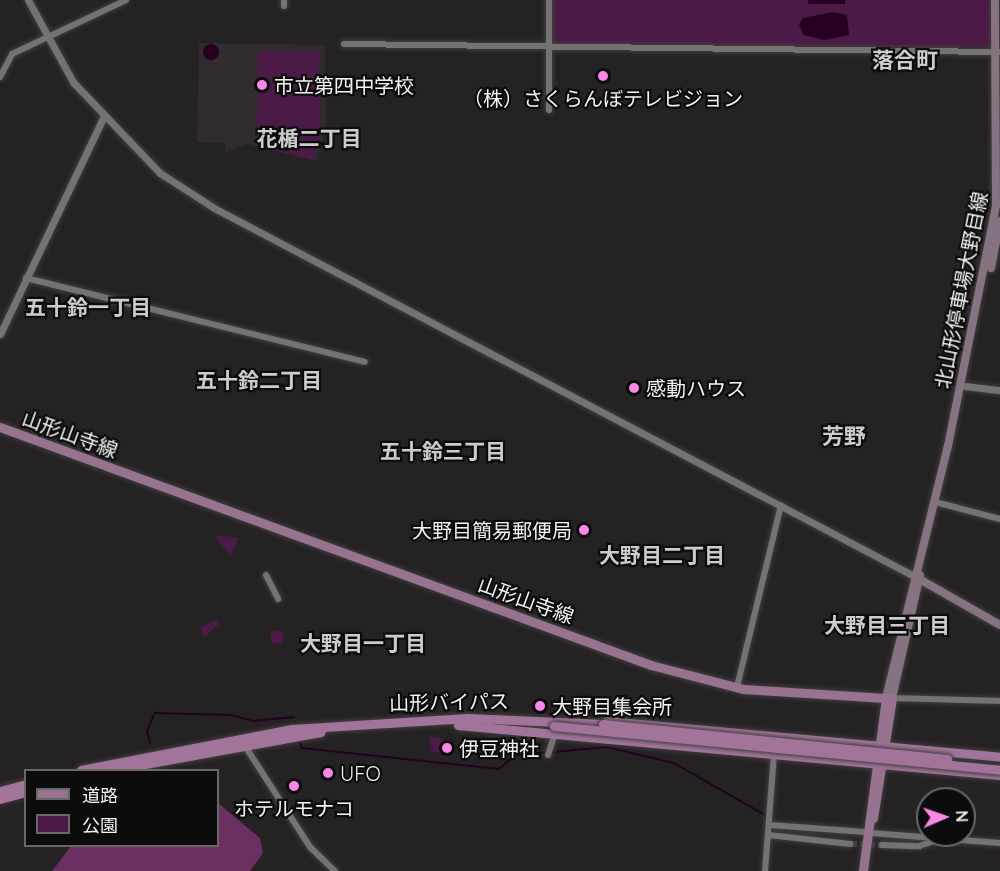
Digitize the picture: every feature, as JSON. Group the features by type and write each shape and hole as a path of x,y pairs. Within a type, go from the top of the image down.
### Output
{"highway":[{"path":"578,720 882,743 1000,757"},
{"name":"山形バイパス","path":"91,769 292,729 379,721 578,720 1000,763"},
{"name":"山形バイパス","path":"121,769 243,743 381,726 459,725 555,729 1000,770"},
{"path":"555,729 878,765 1000,775"},
{"path":"0,791 24,785"},
{"path":"0,799 24,793"}],"main road":[{"name":"北山形停車場大野目線","path":"916,577 948,446 996,205 998,52 995,0"},
{"name":"北山形停車場大野目線","path":"916,577 939,503 1000,221"},
{"name":"山形山寺線","path":"0,427 651,665 737,687 889,698"},
{"path":"865,871 868,832 889,698 916,577 1000,624"}],"street":[{"path":"28,0 46,39 103,118 160,173 214,208 916,577"},
{"path":"0,77 12,54 126,0"},
{"path":"549,0 549,110"},
{"path":"344,44 998,52"},
{"path":"0,334 103,118"},
{"path":"26,278 365,362"},
{"path":"965,386 1000,390"},
{"path":"939,503 1000,519"},
{"path":"737,687 782,505"},
{"path":"266,575 278,599"},
{"path":"889,698 1000,700"},
{"path":"549,752 555,729"},
{"path":"243,743 310,847 335,871"},
{"path":"765,871 774,754"},
{"path":"769,825 916,835"},
{"path":"768,835 851,844"},
{"path":"976,840 1000,843"},
{"path":"882,845 916,846"}],"shaded area":[{"path":"808,0 845,0 845,4 808,4"},
{"path":"833,12 847,15 849,35 824,40 804,35 799,25 803,18"},
{"name":"市立第四中学校","path":"199,43 325,45 326,125 317,161 248,144 225,153 225,143 197,142"},
{"path":"208,44 214,44 219,52 217,58 208,60 203,55 203,49"},
{"path":"219,804 260,838 263,853 250,871 52,871 70,847 219,847"}],"green space":[{"path":"549,0 995,0 995,47 549,47"},
{"path":"258,51 319,51 320,131 313,160 257,146"},
{"path":"219,535 238,538 231,556 215,537"},
{"path":"218,620 221,631 217,625 205,637 200,627"},
{"path":"277,630 282,632 284,637 282,642 277,644 272,642 270,637 272,632"},
{"path":"429,736 444,739 443,750 449,754 432,752"}],"waterway":[{"path":"150,743 147,731 155,713 232,715 253,721 294,717"},
{"path":"301,741 302,748 499,769 515,755 548,752"},
{"path":"553,752 607,747 674,763 767,816"},
{"path":"0,805 24,799"}],"tunnel":[{"path":"851,844 882,845"}],"place":[{"name":"（株）さくらんぼテレビジョン","path":"603,76"},
{"name":"市立第四中学校","path":"262,85"},
{"name":"感動ハウス","path":"634,388"},
{"name":"大野目簡易郵便局","path":"584,530"},
{"name":"大野目集会所","path":"540,706"},
{"name":"伊豆神社","path":"447,748"},
{"name":"UFO","path":"328,773"},
{"name":"ホテルモナコ","path":"294,786"}],"district":[{"name":"落合町","path":"905,61"},
{"name":"花楯二丁目","path":"309,138"},
{"name":"五十鈴一丁目","path":"88,307"},
{"name":"五十鈴二丁目","path":"259,380"},
{"name":"芳野","path":"844,437"},
{"name":"五十鈴三丁目","path":"443,451"},
{"name":"大野目二丁目","path":"662,555"},
{"name":"大野目三丁目","path":"887,625"},
{"name":"大野目一丁目","path":"363,643"}]}
